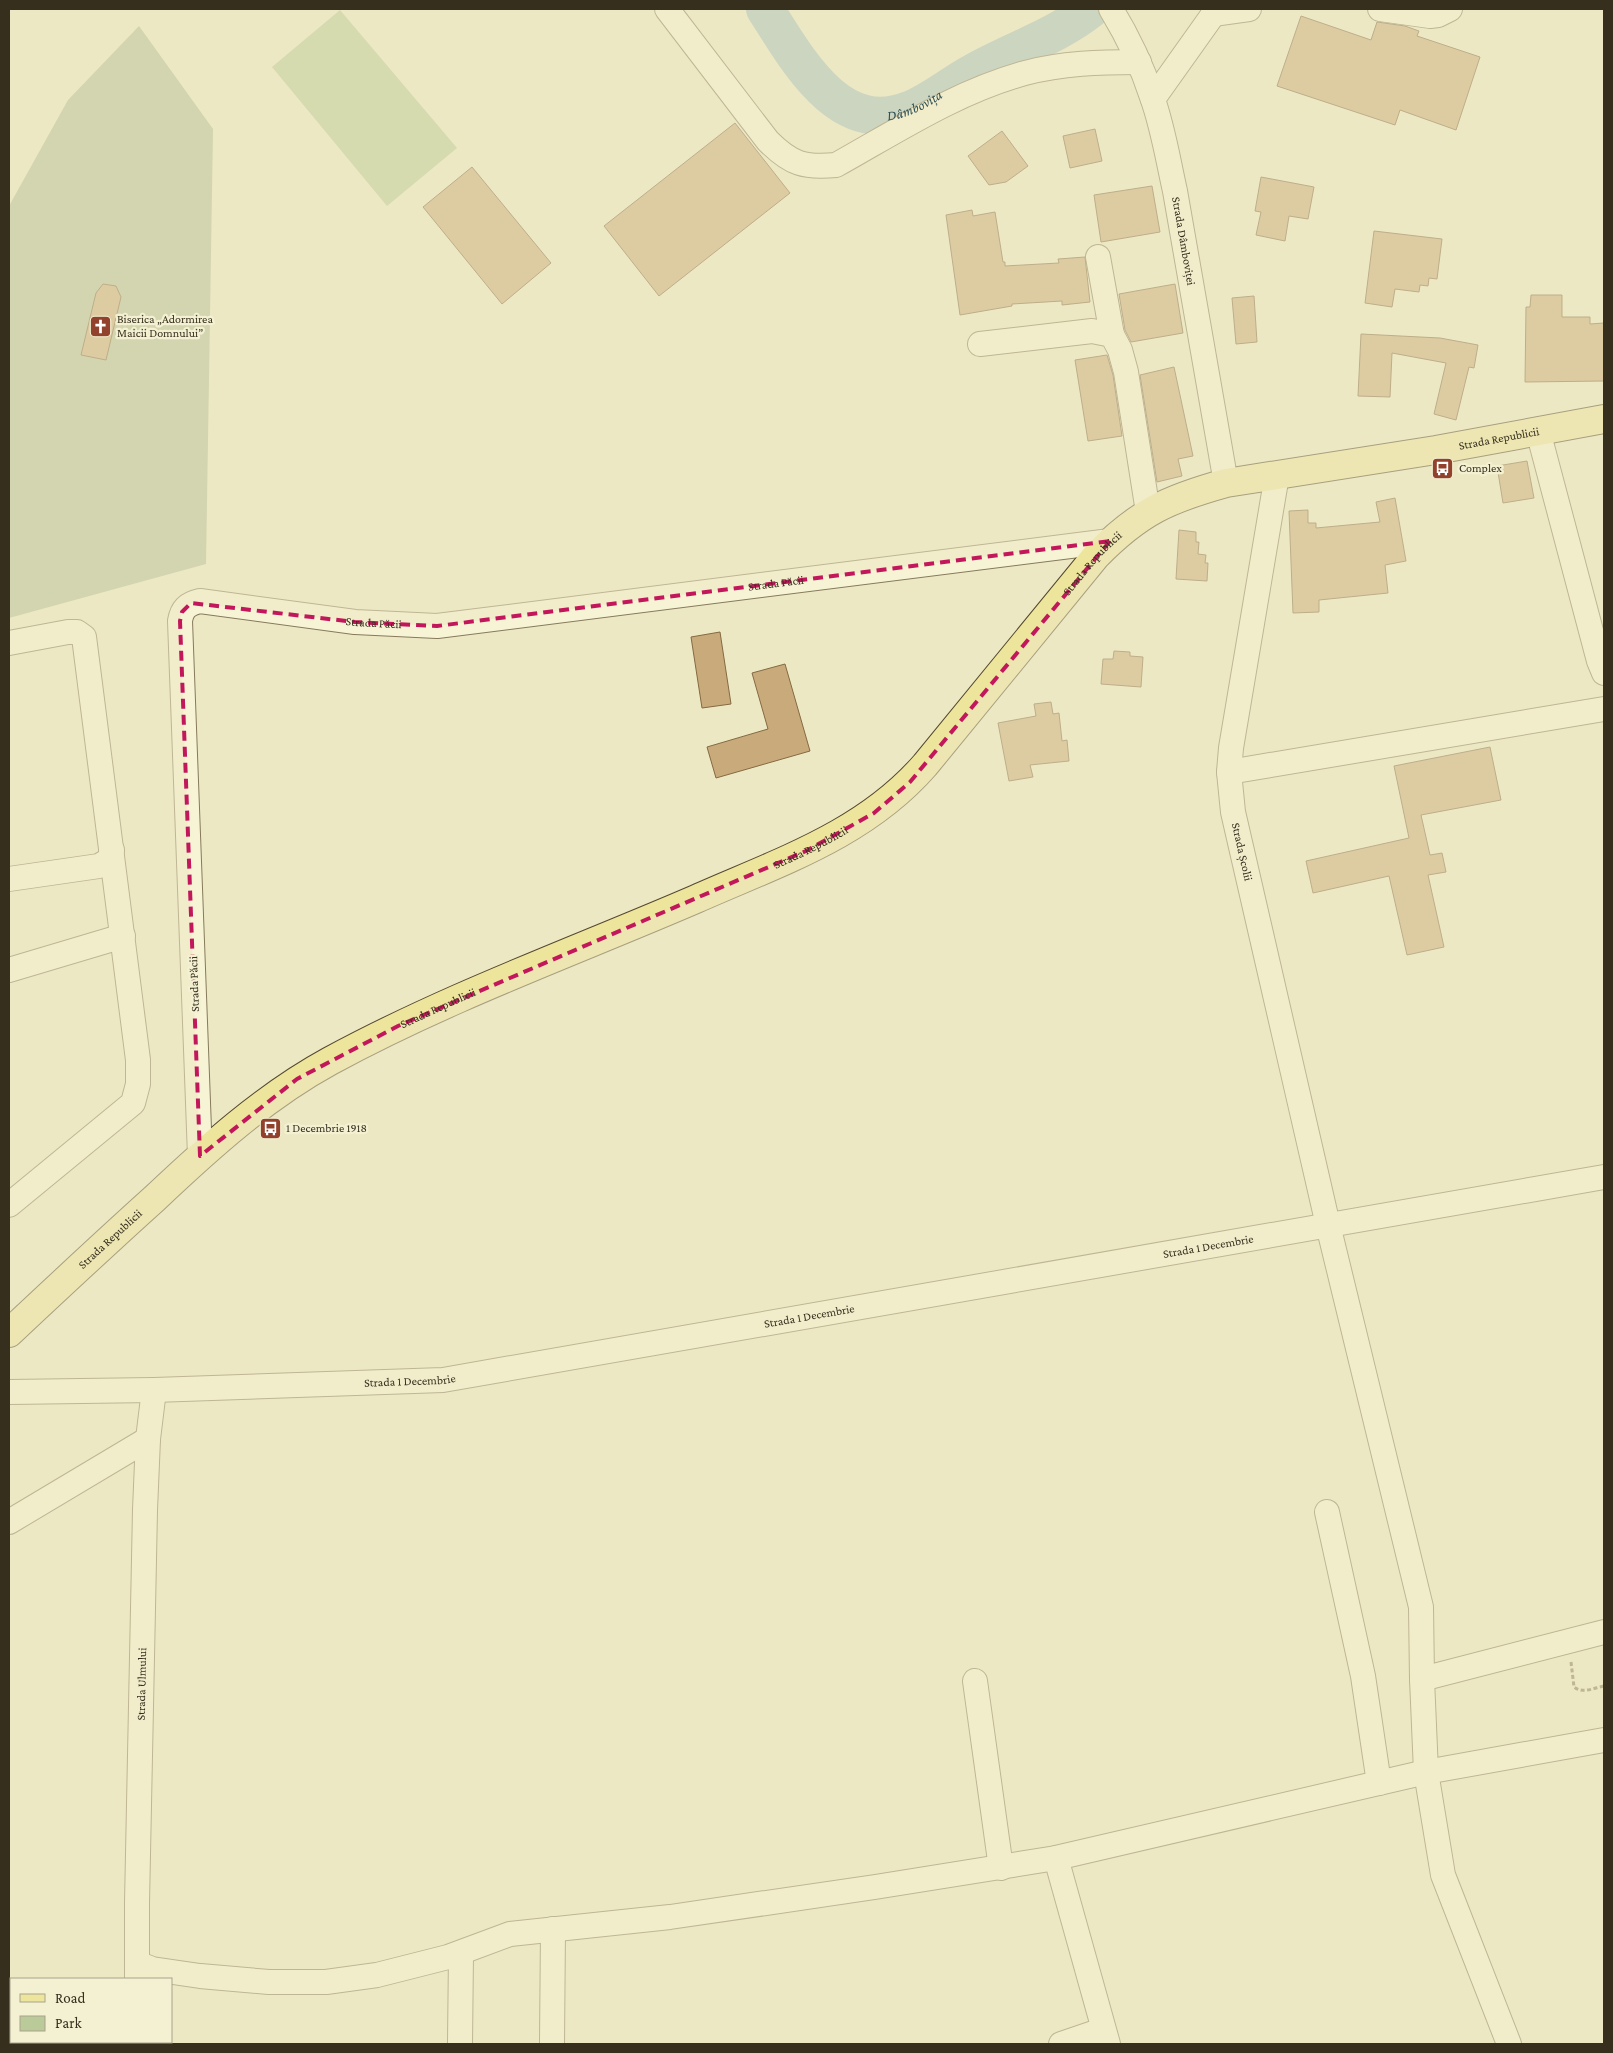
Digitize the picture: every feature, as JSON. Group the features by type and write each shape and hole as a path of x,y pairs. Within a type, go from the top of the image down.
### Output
{"main road":[{"name":"Strada Republicii","path":"9,1333 200,1156 240,1122 297,1079 381,1035 476,989 639,923 806,851 874,813 893,798 920,770 1060,598 1110,541 1148,512 1193,492 1226,483 1604,419"}],"street":[{"path":"667,9 768,141 781,154 794,162 814,167 836,165 952,99 1025,73 1082,63 1138,59"},
{"name":"Strada Dâmboviței","path":"1111,9 1138,59 1153,99 1175,191 1226,483"},
{"path":"1153,99 1215,11 1249,9"},
{"path":"1380,9 1430,16 1438,15 1450,9"},
{"path":"1098,257 1112,335 1120,350 1126,372 1148,512"},
{"path":"980,344 1092,331 1112,335"},
{"path":"1538,431 1599,661 1604,673"},
{"name":"Strada Școlii","path":"1277,475 1231,748 1229,772 1234,812 1328,1225 1421,1607 1426,1772 1443,1876 1509,2044"},
{"name":"Strada Păcii","path":"200,1156 180,621 182,612 191,603 200,601 355,622 437,626 1110,541"},
{"path":"9,643 68,632 77,632 84,637 138,1060 138,1084 134,1103 9,1205"},
{"path":"1229,772 1604,709"},
{"path":"9,879 99,866 109,860 112,850"},
{"path":"9,970 123,936"},
{"name":"Strada 1 Decembrie","path":"9,1392 154,1390 443,1380 1604,1177"},
{"name":"Strada Ulmului","path":"137,1971 145,1530 148,1439 154,1390"},
{"path":"9,1522 148,1439"},
{"path":"1327,1512 1363,1676 1379,1783"},
{"path":"1422,1679 1604,1632"},
{"path":"975,1680 1002,1868"},
{"path":"137,1971 152,1969 200,1976 269,1982 326,1982 377,1976 461,1952 510,1934 670,1917 1002,1868 1056,1858 1426,1772 1604,1740"},
{"path":"1056,1858 1105,2037 1061,2044"},
{"path":"552,2044 553,1929"},
{"path":"460,2044 461,1952"}],"path":[{"path":"1577,1689 1582,1691 1604,1686"}],"highlighted area":[{"path":"1110,541 910,782 874,813 806,851 398,1026 297,1079 200,1156 180,621 182,612 191,603 355,622 437,626"}],"green space":[{"path":"340,10 457,148 387,206 272,67"},
{"path":"139,26 213,129 206,564 9,618 9,206 68,100"}],"building":[{"path":"1301,16 1371,40 1377,22 1405,26 1419,31 1417,36 1480,57 1456,130 1400,110 1395,125 1277,86"},
{"path":"735,123 790,193 659,296 604,226"},
{"path":"1095,129 1102,161 1070,168 1063,136"},
{"path":"1002,131 1028,166 1006,182 989,185 968,156"},
{"path":"472,167 551,263 502,304 423,207"},
{"path":"1261,177 1314,187 1308,219 1289,216 1285,241 1256,235 1261,212 1255,211"},
{"path":"1152,186 1160,232 1101,242 1094,195"},
{"path":"972,210 973,216 995,212 1005,266 1059,263 1058,259 1085,257 1090,302 1062,305 1062,301 1012,304 1012,306 960,315 946,215"},
{"path":"1374,231 1442,239 1437,279 1429,278 1428,286 1420,285 1419,292 1395,289 1392,307 1365,303"},
{"name":"Biserica „Adormirea Maicii Domnului”","path":"103,284 116,286 121,297 106,360 81,355 96,293"},
{"path":"1175,284 1183,333 1131,342 1125,330 1119,294"},
{"path":"1531,295 1562,295 1562,317 1590,317 1590,324 1604,323 1604,381 1525,382 1526,307 1530,307"},
{"path":"1254,296 1257,342 1236,344 1232,298"},
{"path":"1361,334 1440,338 1478,345 1474,368 1469,367 1456,420 1434,414 1446,363 1392,353 1390,397 1358,396"},
{"path":"1107,355 1113,375 1122,436 1088,441 1075,360"},
{"path":"1174,367 1193,456 1178,459 1182,476 1157,482 1140,375"},
{"path":"1527,461 1534,498 1503,503 1497,466"},
{"path":"1395,498 1406,561 1385,565 1388,593 1319,600 1319,612 1293,613 1289,511 1308,510 1308,523 1316,523 1316,528 1380,522 1376,502"},
{"path":"1179,530 1196,532 1196,542 1199,542 1198,554 1206,555 1205,563 1208,563 1207,581 1176,579"},
{"path":"720,632 731,704 702,708 691,637"},
{"path":"1114,651 1130,652 1130,656 1143,657 1141,687 1101,684 1103,659 1113,659"},
{"path":"785,664 810,751 716,778 707,747 768,729 752,673"},
{"path":"1051,702 1053,714 1059,713 1062,741 1067,740 1069,761 1030,765 1033,777 1009,781 998,723 1036,716 1034,704"},
{"path":"1490,747 1501,800 1421,815 1430,855 1442,853 1446,872 1428,875 1444,947 1407,955 1389,876 1313,893 1306,861 1409,838 1394,766"}],"waterway":[{"name":"Dâmbovița","path":"765,9 806,70 822,88 841,103 861,113 884,116 917,107 974,72 1063,28 1091,9"}],"place":[{"name":"Biserica „Adormirea Maicii Domnului”","path":"101,326"},
{"name":"Complex","path":"1443,468"},
{"name":"1 Decembrie 1918","path":"270,1128"}]}
